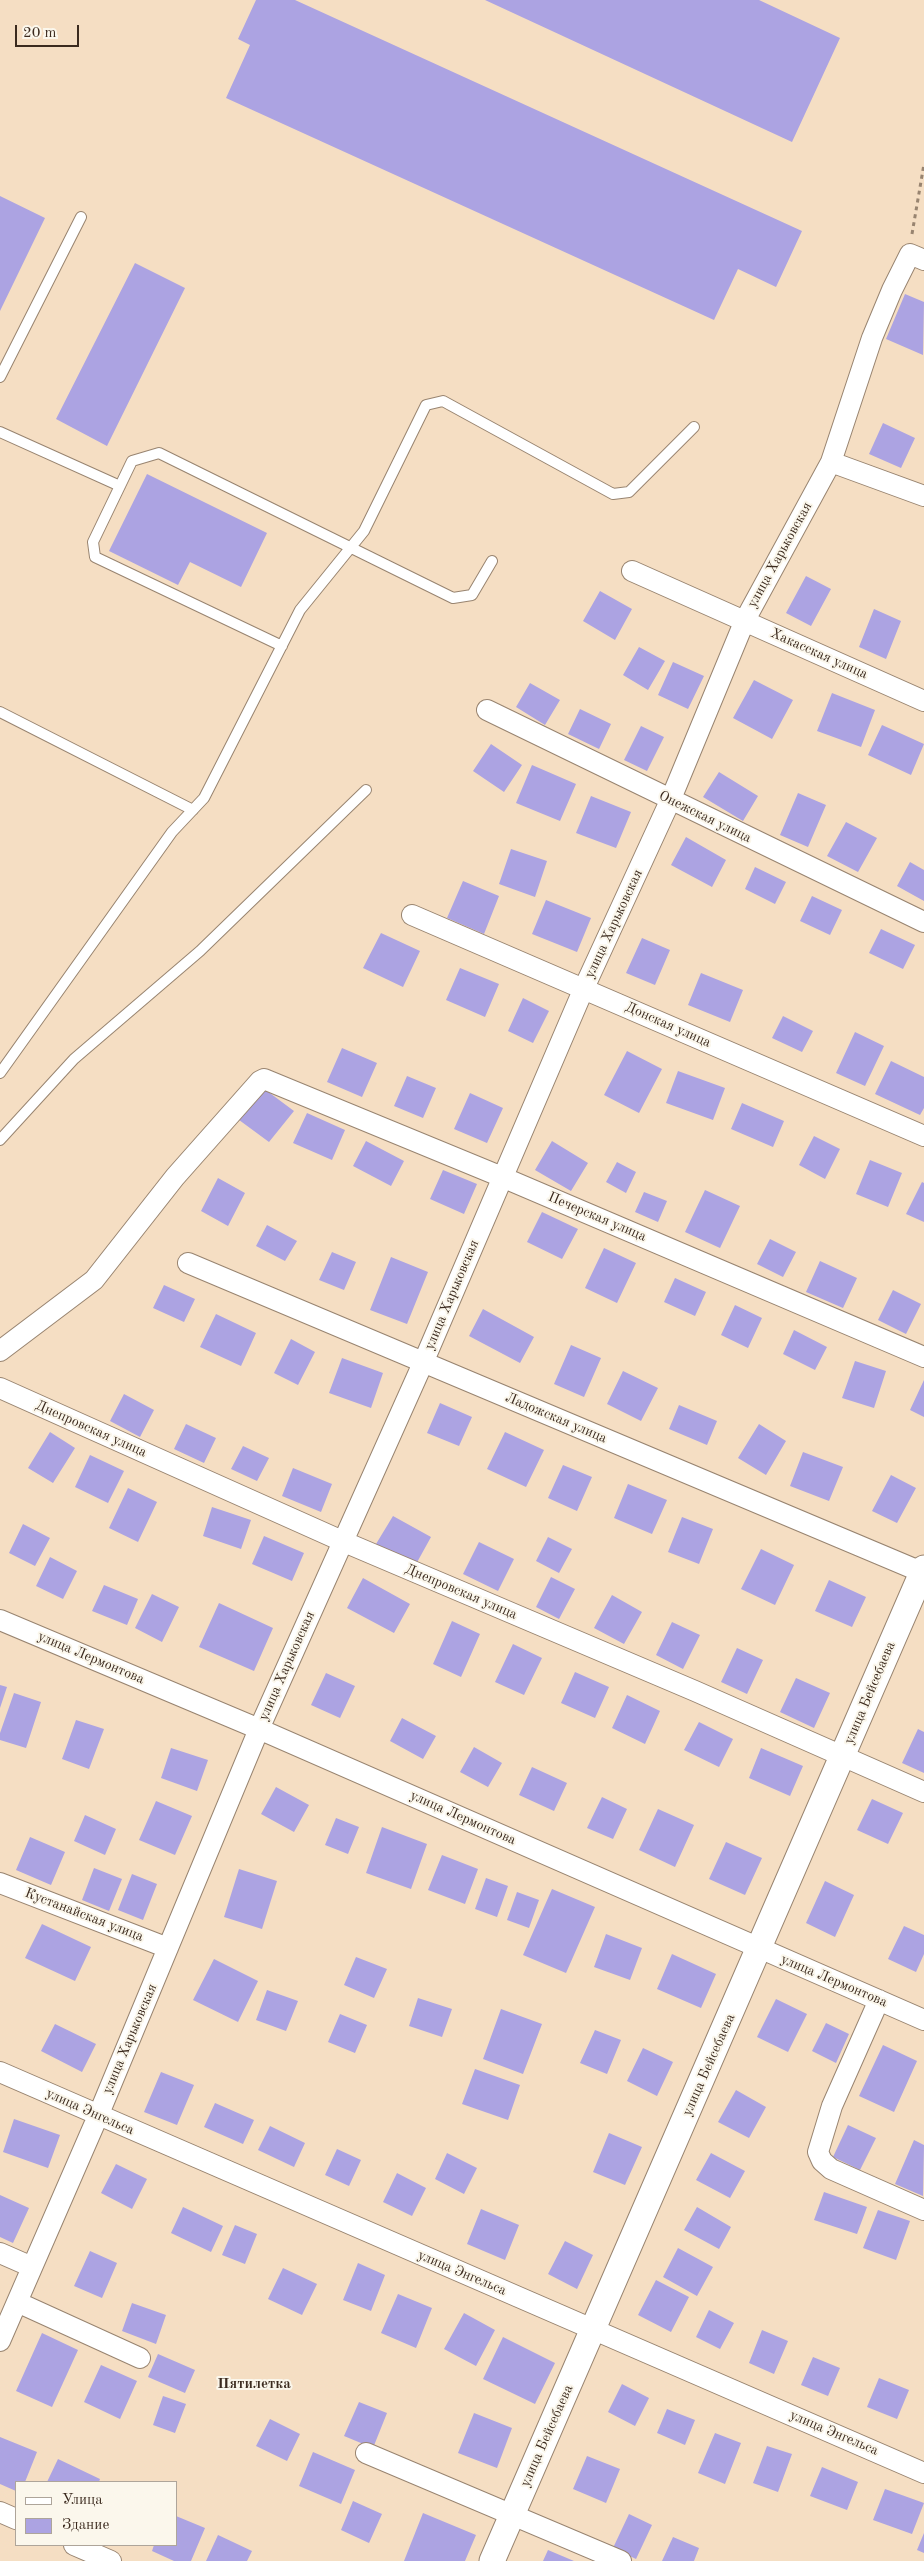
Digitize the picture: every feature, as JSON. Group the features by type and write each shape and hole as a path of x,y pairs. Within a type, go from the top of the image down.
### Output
{"street":[{"name":"улица Харьковская","path":"0,2341 98,2116 260,1729 342,1541 423,1363 584,988 670,801 745,620 831,462 872,338 892,290 917,257"},
{"path":"831,462 924,496"},
{"name":"Хакасская улица","path":"632,571 924,701"},
{"name":"Онежская улица","path":"487,710 670,801 924,922"},
{"name":"Донская улица","path":"412,915 924,1136"},
{"name":"Печерская улица","path":"0,1350 94,1280 175,1177 260,1081 268,1080 502,1177 924,1357"},
{"name":"Ладожская улица","path":"188,1263 923,1571"},
{"name":"Днепровская улица","path":"0,1388 342,1541 924,1792"},
{"name":"улица Бейсебаева","path":"492,2561 923,1571"},
{"name":"улица Лермонтова","path":"0,1620 260,1729 924,2020"},
{"name":"Кустанайская улица","path":"0,1883 168,1948"},
{"path":"879,2000 832,2106 818,2152 822,2161 831,2169 924,2210"},
{"name":"улица Энгельса","path":"0,2072 924,2473"},
{"path":"0,2253 32,2267"},
{"path":"17,2302 140,2358"},
{"path":"366,2453 621,2561"},
{"path":"0,2512 15,2520"},
{"path":"76,2546 111,2561"}],"lane":[{"path":"0,377 80,217"},
{"path":"0,1073 172,832 204,798 300,610 364,530 426,405 443,401 613,494 629,492 694,426"},
{"path":"0,432 120,486"},
{"path":"282,646 95,557 93,542 132,461 158,453 453,598 472,595 492,561"},
{"path":"0,712 193,810"},
{"path":"0,1140 74,1059 200,951 366,790"}],"path":[{"path":"917,257 917,195 924,164"}],"building":[{"path":"256,0 295,0 802,231 776,287 738,269 714,320 226,98 250,45 238,39"},
{"path":"485,0 759,0 840,38 792,142"},
{"path":"0,196 45,218 0,311"},
{"path":"135,263 185,288 107,446 56,419"},
{"path":"905,294 924,302 923,355 886,339"},
{"path":"883,423 915,438 901,468 869,454"},
{"path":"147,474 267,533 241,587 190,562 178,585 109,551"},
{"path":"806,576 831,589 811,626 786,613"},
{"path":"600,591 632,609 615,640 583,621"},
{"path":"874,609 901,621 886,659 859,647"},
{"path":"639,647 665,661 648,690 623,675"},
{"path":"673,662 704,676 688,709 658,695"},
{"path":"754,680 793,700 772,739 733,718"},
{"path":"530,683 560,700 545,725 516,707"},
{"path":"832,693 875,710 861,747 817,731"},
{"path":"580,709 611,724 599,749 568,734"},
{"path":"882,725 924,744 911,775 868,755"},
{"path":"641,726 664,737 647,771 624,760"},
{"path":"491,744 522,765 504,792 473,771"},
{"path":"532,765 576,784 560,821 516,803"},
{"path":"719,772 758,796 743,821 703,797"},
{"path":"798,793 826,805 808,847 780,835"},
{"path":"591,796 631,812 616,848 576,833"},
{"path":"846,822 877,838 858,872 827,856"},
{"path":"686,837 726,860 712,887 671,865"},
{"path":"511,849 547,861 535,897 499,884"},
{"path":"910,862 924,870 924,901 897,886"},
{"path":"755,867 786,882 775,904 745,889"},
{"path":"463,881 499,896 484,934 447,918"},
{"path":"812,896 842,910 830,935 800,921"},
{"path":"546,900 591,918 577,952 532,934"},
{"path":"881,929 915,945 903,969 869,953"},
{"path":"381,933 420,951 403,987 363,968"},
{"path":"642,938 670,950 655,985 626,973"},
{"path":"460,968 499,984 485,1017 446,1000"},
{"path":"701,973 743,990 730,1022 688,1005"},
{"path":"523,998 549,1011 533,1043 508,1031"},
{"path":"783,1016 813,1031 802,1052 772,1038"},
{"path":"855,1032 884,1046 865,1086 836,1073"},
{"path":"342,1048 377,1063 362,1097 327,1082"},
{"path":"627,1051 662,1069 639,1113 604,1095"},
{"path":"891,1061 924,1077 924,1108 920,1115 875,1094"},
{"path":"678,1071 725,1088 713,1120 666,1103"},
{"path":"407,1076 436,1088 423,1118 394,1106"},
{"path":"259,1085 294,1111 269,1142 235,1117"},
{"path":"470,1093 503,1108 487,1143 454,1129"},
{"path":"742,1103 784,1121 773,1147 731,1129"},
{"path":"307,1113 345,1130 332,1160 293,1143"},
{"path":"814,1136 840,1149 825,1179 799,1165"},
{"path":"366,1141 404,1161 391,1186 353,1166"},
{"path":"552,1141 588,1163 571,1191 535,1170"},
{"path":"870,1160 902,1173 888,1207 856,1194"},
{"path":"617,1162 636,1172 626,1193 606,1182"},
{"path":"443,1170 477,1184 464,1214 430,1199"},
{"path":"218,1178 245,1193 228,1226 201,1211"},
{"path":"922,1182 924,1183 924,1222 906,1214"},
{"path":"705,1190 740,1206 720,1248 685,1232"},
{"path":"644,1192 667,1201 658,1222 635,1212"},
{"path":"542,1212 578,1229 562,1259 527,1242"},
{"path":"267,1225 297,1241 285,1261 256,1246"},
{"path":"770,1239 796,1252 783,1277 757,1264"},
{"path":"604,1248 636,1263 617,1303 585,1288"},
{"path":"332,1252 356,1262 344,1290 319,1280"},
{"path":"391,1257 428,1272 407,1324 370,1310"},
{"path":"820,1261 857,1278 843,1308 806,1292"},
{"path":"675,1278 706,1292 695,1316 664,1302"},
{"path":"164,1285 195,1299 184,1322 153,1308"},
{"path":"893,1290 921,1304 906,1334 878,1320"},
{"path":"735,1305 762,1318 748,1348 721,1335"},
{"path":"483,1309 534,1337 520,1363 469,1336"},
{"path":"216,1314 256,1333 241,1366 200,1347"},
{"path":"794,1330 827,1347 815,1370 783,1354"},
{"path":"291,1339 315,1352 298,1385 274,1373"},
{"path":"571,1345 601,1358 584,1397 554,1384"},
{"path":"342,1358 383,1373 371,1408 329,1393"},
{"path":"855,1361 886,1371 874,1408 842,1398"},
{"path":"623,1371 658,1388 641,1421 607,1404"},
{"path":"924,1380 924,1417 910,1410"},
{"path":"124,1394 154,1410 140,1437 110,1421"},
{"path":"440,1403 472,1417 459,1446 427,1433"},
{"path":"679,1405 717,1421 707,1445 669,1429"},
{"path":"186,1424 216,1438 204,1463 174,1449"},
{"path":"759,1424 786,1441 766,1475 738,1458"},
{"path":"50,1432 75,1448 53,1483 28,1468"},
{"path":"505,1432 544,1450 526,1487 487,1469"},
{"path":"243,1446 269,1458 257,1481 231,1469"},
{"path":"803,1452 843,1467 829,1501 790,1486"},
{"path":"90,1455 124,1471 108,1503 75,1487"},
{"path":"563,1465 592,1477 577,1511 548,1498"},
{"path":"293,1468 332,1484 321,1512 282,1496"},
{"path":"891,1475 916,1488 897,1523 872,1511"},
{"path":"628,1484 667,1500 652,1534 614,1518"},
{"path":"128,1488 157,1502 138,1542 109,1528"},
{"path":"212,1507 251,1520 241,1549 203,1536"},
{"path":"393,1516 431,1537 415,1566 376,1544"},
{"path":"682,1517 713,1529 699,1564 668,1552"},
{"path":"23,1524 50,1538 35,1566 9,1553"},
{"path":"264,1536 304,1553 292,1581 252,1564"},
{"path":"548,1537 572,1549 559,1573 536,1561"},
{"path":"479,1542 514,1559 498,1591 463,1574"},
{"path":"761,1549 794,1565 775,1605 741,1589"},
{"path":"50,1557 77,1571 63,1599 36,1586"},
{"path":"551,1577 575,1589 559,1619 536,1607"},
{"path":"363,1578 410,1604 394,1633 347,1608"},
{"path":"829,1580 866,1597 852,1627 815,1611"},
{"path":"104,1585 138,1599 127,1625 92,1611"},
{"path":"152,1594 179,1607 162,1642 135,1628"},
{"path":"612,1595 642,1612 624,1644 594,1628"},
{"path":"219,1603 273,1628 254,1671 199,1647"},
{"path":"452,1621 480,1634 461,1677 433,1664"},
{"path":"672,1622 700,1635 683,1669 656,1655"},
{"path":"513,1644 542,1658 524,1695 495,1682"},
{"path":"737,1648 763,1660 747,1694 721,1682"},
{"path":"575,1672 609,1687 595,1718 561,1703"},
{"path":"326,1673 355,1686 340,1718 311,1705"},
{"path":"796,1678 830,1693 814,1728 780,1712"},
{"path":"0,1685 7,1687 0,1708"},
{"path":"14,1693 41,1702 26,1748 0,1740 0,1733"},
{"path":"627,1695 660,1711 645,1744 612,1728"},
{"path":"402,1718 436,1736 423,1759 390,1741"},
{"path":"76,1720 104,1729 89,1769 62,1759"},
{"path":"699,1722 733,1739 719,1767 684,1750"},
{"path":"918,1729 924,1732 924,1773 902,1763"},
{"path":"474,1747 502,1763 488,1787 460,1772"},
{"path":"171,1748 208,1760 197,1791 161,1778"},
{"path":"761,1748 803,1766 790,1796 749,1778"},
{"path":"532,1767 567,1783 554,1811 519,1795"},
{"path":"276,1787 309,1805 294,1832 261,1814"},
{"path":"602,1797 627,1809 613,1839 587,1828"},
{"path":"872,1799 903,1813 888,1844 857,1830"},
{"path":"156,1801 192,1816 175,1855 139,1840"},
{"path":"658,1809 694,1825 675,1867 639,1850"},
{"path":"85,1815 116,1829 105,1855 74,1841"},
{"path":"336,1818 359,1827 348,1854 325,1845"},
{"path":"382,1827 427,1844 411,1889 366,1873"},
{"path":"30,1837 65,1852 51,1885 16,1870"},
{"path":"726,1842 762,1858 745,1895 709,1879"},
{"path":"442,1855 478,1869 465,1904 428,1890"},
{"path":"94,1868 122,1879 109,1911 82,1900"},
{"path":"239,1869 277,1881 262,1929 224,1917"},
{"path":"132,1874 157,1884 143,1920 118,1910"},
{"path":"486,1878 508,1886 497,1917 475,1909"},
{"path":"825,1881 854,1895 835,1937 806,1923"},
{"path":"552,1889 595,1907 566,1973 523,1955"},
{"path":"517,1892 539,1900 529,1928 507,1920"},
{"path":"42,1924 91,1947 75,1981 25,1958"},
{"path":"904,1926 924,1935 924,1954 916,1972 888,1959"},
{"path":"606,1934 642,1948 630,1980 594,1967"},
{"path":"672,1954 716,1974 701,2008 657,1989"},
{"path":"356,1957 387,1969 374,1998 344,1985"},
{"path":"214,1959 258,1981 238,2022 193,2000"},
{"path":"267,1990 298,2001 286,2031 256,2020"},
{"path":"418,1998 452,2009 442,2037 409,2026"},
{"path":"776,1999 807,2014 788,2052 757,2037"},
{"path":"501,2009 542,2024 523,2074 483,2059"},
{"path":"340,2014 367,2025 355,2053 328,2042"},
{"path":"826,2023 849,2034 836,2063 812,2051"},
{"path":"55,2024 96,2044 82,2072 41,2051"},
{"path":"595,2030 621,2040 607,2074 580,2063"},
{"path":"883,2045 917,2061 894,2112 859,2096"},
{"path":"643,2048 673,2062 657,2096 627,2081"},
{"path":"475,2069 520,2085 508,2120 462,2104"},
{"path":"161,2072 194,2085 177,2125 144,2112"},
{"path":"736,2090 766,2107 749,2138 718,2122"},
{"path":"215,2103 254,2120 243,2144 204,2127"},
{"path":"14,2119 60,2135 48,2168 3,2152"},
{"path":"848,2125 876,2138 860,2170 833,2157"},
{"path":"270,2126 305,2143 294,2167 258,2150"},
{"path":"609,2133 642,2147 625,2185 593,2172"},
{"path":"914,2140 924,2145 923,2196 895,2184"},
{"path":"337,2149 361,2160 349,2186 325,2175"},
{"path":"447,2153 477,2168 464,2194 435,2179"},
{"path":"711,2153 745,2171 730,2198 696,2180"},
{"path":"116,2164 147,2179 132,2209 101,2193"},
{"path":"397,2173 426,2188 412,2216 383,2202"},
{"path":"824,2192 867,2207 857,2234 814,2220"},
{"path":"0,2195 29,2208 13,2243 0,2237"},
{"path":"183,2207 223,2226 211,2252 171,2233"},
{"path":"697,2207 731,2227 719,2249 684,2230"},
{"path":"481,2209 519,2225 505,2260 467,2244"},
{"path":"878,2210 910,2221 896,2260 863,2248"},
{"path":"235,2225 257,2234 245,2264 222,2255"},
{"path":"565,2241 593,2255 577,2289 548,2274"},
{"path":"678,2248 713,2267 697,2296 663,2277"},
{"path":"90,2251 117,2263 102,2298 74,2286"},
{"path":"358,2263 385,2275 371,2311 343,2300"},
{"path":"283,2268 317,2284 302,2315 268,2299"},
{"path":"656,2280 689,2297 671,2332 638,2315"},
{"path":"398,2294 432,2308 416,2348 381,2333"},
{"path":"132,2303 166,2315 156,2344 122,2331"},
{"path":"709,2310 734,2323 720,2349 696,2337"},
{"path":"464,2313 495,2330 476,2366 444,2349"},
{"path":"762,2330 788,2341 774,2374 749,2363"},
{"path":"42,2333 78,2350 52,2407 16,2391"},
{"path":"503,2337 555,2363 535,2404 483,2379"},
{"path":"158,2354 195,2370 185,2393 148,2377"},
{"path":"813,2357 840,2368 828,2396 801,2385"},
{"path":"101,2365 137,2381 120,2419 84,2402"},
{"path":"879,2378 909,2390 897,2419 867,2407"},
{"path":"622,2384 649,2398 635,2426 608,2412"},
{"path":"163,2396 186,2404 175,2433 153,2425"},
{"path":"359,2402 387,2413 373,2448 344,2436"},
{"path":"667,2409 695,2420 685,2445 657,2433"},
{"path":"474,2413 512,2428 497,2468 458,2453"},
{"path":"270,2419 300,2434 287,2461 256,2446"},
{"path":"715,2433 741,2443 725,2484 698,2473"},
{"path":"0,2437 37,2452 25,2481 15,2481 15,2491 0,2484"},
{"path":"767,2446 792,2454 778,2492 753,2483"},
{"path":"313,2452 355,2470 341,2504 299,2486"},
{"path":"587,2456 620,2469 606,2503 573,2489"},
{"path":"58,2459 100,2479 99,2481 47,2481"},
{"path":"822,2467 858,2482 847,2510 810,2496"},
{"path":"885,2489 924,2503 912,2534 873,2520"},
{"path":"353,2501 382,2514 369,2543 341,2530"},
{"path":"423,2513 476,2535 465,2561 404,2561"},
{"path":"629,2514 652,2525 636,2559 613,2548"},
{"path":"178,2517 205,2528 191,2561 174,2561 152,2551 154,2546 178,2546"},
{"path":"924,2533 924,2553 917,2550"},
{"path":"218,2535 252,2551 247,2561 206,2561"},
{"path":"673,2537 699,2548 694,2561 662,2561"},
{"path":"548,2550 574,2561 543,2561"}],"district":[{"name":"Пятилетка","path":"254,2384"}]}
